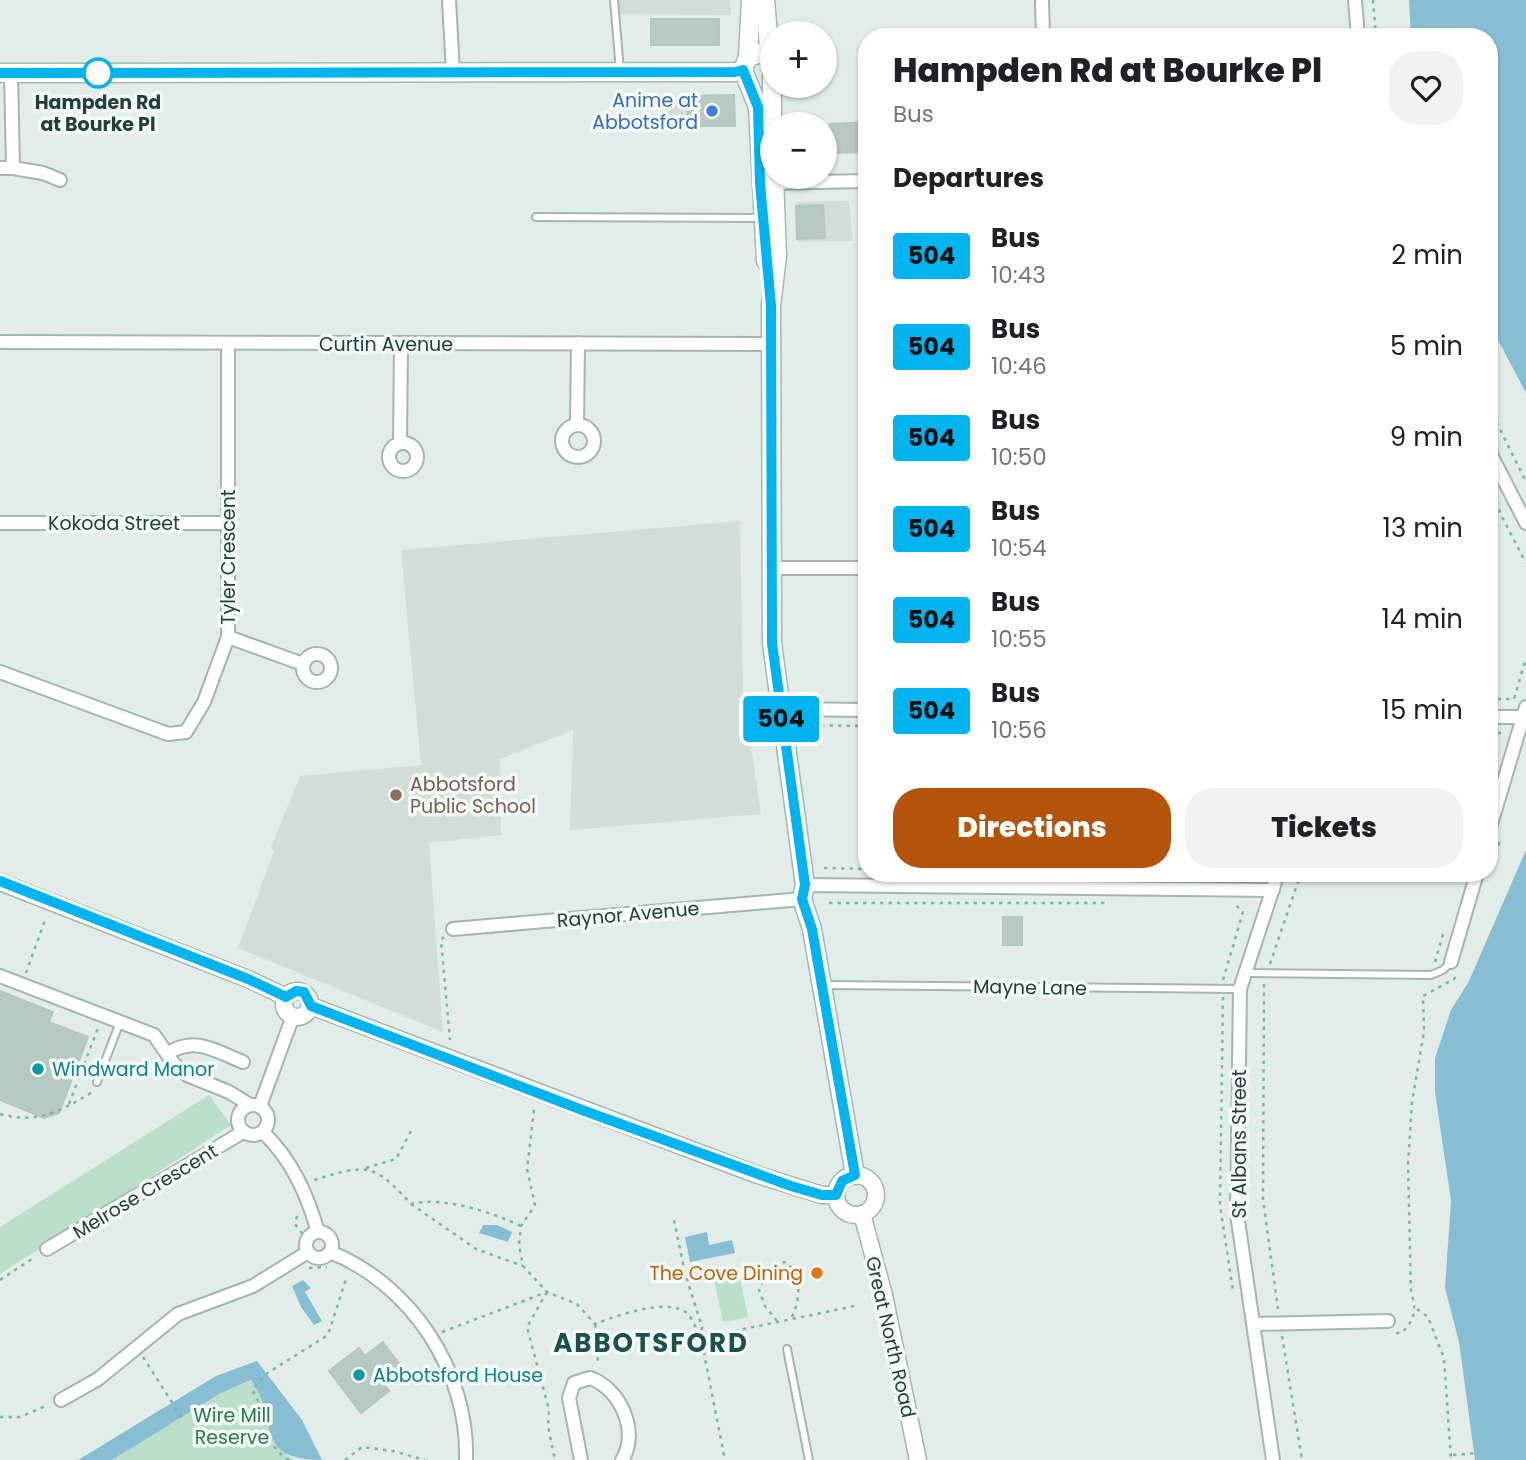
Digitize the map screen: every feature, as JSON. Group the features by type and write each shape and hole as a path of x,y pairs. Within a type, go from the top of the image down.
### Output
{"main road":[{"path":"751,0 747,69 760,119"},
{"path":"765,0 767,21"},
{"path":"6,73 735,72 747,69 757,53 760,54"},
{"path":"747,69 760,83"},
{"path":"770,189 769,568 772,643 804,892 855,1175"}],"street":[{"path":"449,0 453,73"},
{"path":"1042,0 1043,28"},
{"path":"1355,0 1358,28"},
{"path":"6,73 6,168 32,170 61,180"},
{"path":"837,181 858,181"},
{"name":"Curtin Avenue","path":"0,342 771,344"},
{"name":"Tyler Crescent","path":"0,672 168,734 186,732 204,702 228,637 228,344"},
{"path":"400,443 401,344"},
{"path":"577,425 578,344"},
{"path":"1498,469 1526,523"},
{"name":"Kokoda Street","path":"0,523 227,523"},
{"path":"769,568 858,568"},
{"path":"228,637 303,664"},
{"path":"779,709 858,710"},
{"path":"1498,716 1524,712 1498,800"},
{"path":"0,881 248,979 286,997"},
{"name":"St Albans Street","path":"1273,1460 1237,1214 1240,989 1275,882"},
{"path":"1451,962 1474,882"},
{"name":"Raynor Avenue","path":"453,929 804,892 1273,890"},
{"path":"0,976 154,1035 174,1064 187,1075 255,1105 268,1118 263,1132"},
{"path":"286,997 296,991 304,992 311,1006 582,1110 791,1186 822,1195 836,1195"},
{"path":"286,997 285,1008 293,1016"},
{"path":"293,1016 304,1015 311,1006"},
{"path":"263,1132 253,1135 243,1132 237,1119 241,1110 255,1105 293,1016"},
{"path":"168,1053 181,1045 194,1043 243,1062"},
{"name":"Melrose Crescent","path":"47,1250 243,1132"},
{"path":"263,1132 292,1167 306,1191 318,1232 329,1237 330,1252"},
{"path":"855,1175 868,1179 876,1194 873,1206 862,1214 844,1211 836,1195 842,1181 855,1175"},
{"name":"Great North Road","path":"862,1214 884,1295 918,1460"},
{"path":"308,1252 308,1239 318,1232"},
{"path":"308,1252 319,1257 330,1252"},
{"path":"61,1400 143,1351 178,1314 253,1286 308,1252"},
{"path":"330,1252 366,1270 412,1311 442,1354 460,1403 466,1460"},
{"path":"1254,1324 1388,1321"},
{"path":"581,1460 569,1398 574,1383 590,1378 607,1387 621,1407 629,1436 627,1451 622,1460"}],"lane":[{"path":"614,0 621,72"},
{"path":"536,217 769,218"},
{"path":"1245,973 1431,975 1443,970 1451,962"},
{"name":"Mayne Lane","path":"821,985 1240,989"},
{"path":"97,1086 120,1021"},
{"path":"787,1349 809,1460"}],"path":[{"path":"1373,0 1375,28"},
{"path":"1498,425 1526,482"},
{"path":"1498,506 1526,563"},
{"path":"1498,699 1514,699 1526,658"},
{"path":"804,725 858,726"},
{"path":"1498,733 1507,733"},
{"path":"824,868 858,869"},
{"path":"1269,967 1298,882"},
{"path":"830,903 1115,903"},
{"path":"1223,904 1237,904 1243,912"},
{"path":"22,984 45,920"},
{"path":"450,1040 441,940 453,929"},
{"path":"1264,981 1263,1199 1278,1312"},
{"path":"1436,988 1423,996 1421,1004 1424,1032 1412,1102 1408,1164 1411,1292 1417,1309 1428,1317 1444,1358 1451,1460"},
{"path":"68,1106 103,1015"},
{"path":"0,1114 16,1119 45,1117 68,1106 97,1086"},
{"path":"523,1266 519,1245 521,1226 535,1205 527,1168 534,1111"},
{"path":"309,1182 352,1168 396,1159 411,1131"},
{"path":"366,1167 389,1180 411,1204 476,1249 523,1266 547,1292 577,1304 595,1324 600,1351 590,1378"},
{"path":"411,1204 430,1199 492,1214 521,1226"},
{"path":"674,1220 685,1273 702,1326 701,1338 725,1460"},
{"path":"0,1280 47,1250"},
{"path":"778,1322 765,1306 759,1290 771,1264 778,1262 786,1262 795,1274 798,1299 791,1319"},
{"path":"303,1270 331,1267"},
{"path":"340,1270 358,1280"},
{"path":"289,1460 276,1451 264,1431 261,1403 252,1390 266,1374 328,1335 348,1273"},
{"path":"430,1337 547,1292"},
{"path":"547,1292 527,1327 550,1410 548,1426 555,1460"},
{"path":"701,1338 859,1305"},
{"path":"595,1324 628,1312 674,1308 687,1313 701,1338"},
{"path":"1282,1335 1302,1460"},
{"path":"143,1351 184,1421"},
{"path":"0,1417 20,1417 61,1400"},
{"path":"345,1460 362,1447 393,1451 425,1460"},
{"path":"1452,1455 1477,1453"}],"shaded area":[{"path":"612,0 730,0 731,15 613,14"},
{"path":"731,95 734,98 735,127 665,127 664,96"},
{"path":"849,201 853,241 797,242 796,202"},
{"name":"Abbotsford Public School","path":"740,521 743,693 761,814 570,830 573,730 500,759 501,835 429,843 443,1032 238,948 274,851 271,847 300,776 421,765 401,550"}],"green space":[{"path":"209,1095 231,1125 0,1274 0,1227"},
{"path":"737,1265 748,1317 723,1322 712,1270"},
{"name":"Wire Mill Reserve","path":"252,1380 271,1433 284,1451 295,1460 112,1460 221,1393"}],"water":[{"path":"1409,0 1526,0 1526,393 1498,340 1498,28 1411,28"},
{"path":"1526,850 1526,1460 1475,1460 1459,1342 1445,1288 1451,1201 1435,1092 1435,1058 1451,1010 1469,981"},
{"path":"483,1225 497,1225 512,1232 508,1242 479,1233"},
{"path":"707,1232 709,1245 732,1240 735,1253 690,1262 685,1237"},
{"path":"303,1280 311,1288 305,1292 322,1321 314,1325 301,1307 292,1286"},
{"path":"257,1361 302,1420 322,1460 300,1458 285,1453 276,1445 260,1395 251,1380 221,1393 112,1460 78,1460 216,1376"}],"building":[{"path":"651,19 719,19 719,45 651,45"},
{"name":"Anime at Abbotsford","path":"734,95 735,126 688,126 687,96"},
{"path":"858,122 858,152 837,153 837,124"},
{"path":"823,205 825,238 797,239 796,206"},
{"path":"1003,917 1022,917 1022,945 1003,945"},
{"name":"Windward Manor","path":"0,991 53,1012 49,1022 88,1037 59,1113 44,1118 0,1100"},
{"name":"Abbotsford House","path":"383,1342 400,1365 381,1380 389,1391 361,1413 329,1371 359,1348 365,1356"}],"bus line":[{"name":"504","path":"0,73 743,70 753,89 758,107 760,183 771,306 772,458 769,568 772,643 805,885 802,899 812,929 855,1175 842,1181 836,1195 822,1195 791,1186 582,1110 311,1006 304,992 292,992 286,997 248,979 0,881"}],"place":[{"name":"Hampden Rd at Bourke Pl","path":"98,73"},
{"name":"Anime at Abbotsford","path":"712,111"},
{"name":"Abbotsford Public School","path":"396,795"},
{"name":"Windward Manor","path":"38,1069"},
{"name":"The Cove Dining","path":"817,1273"},
{"name":"Abbotsford House","path":"359,1375"}],"district":[{"name":"ABBOTSFORD","path":"651,1343"}]}
